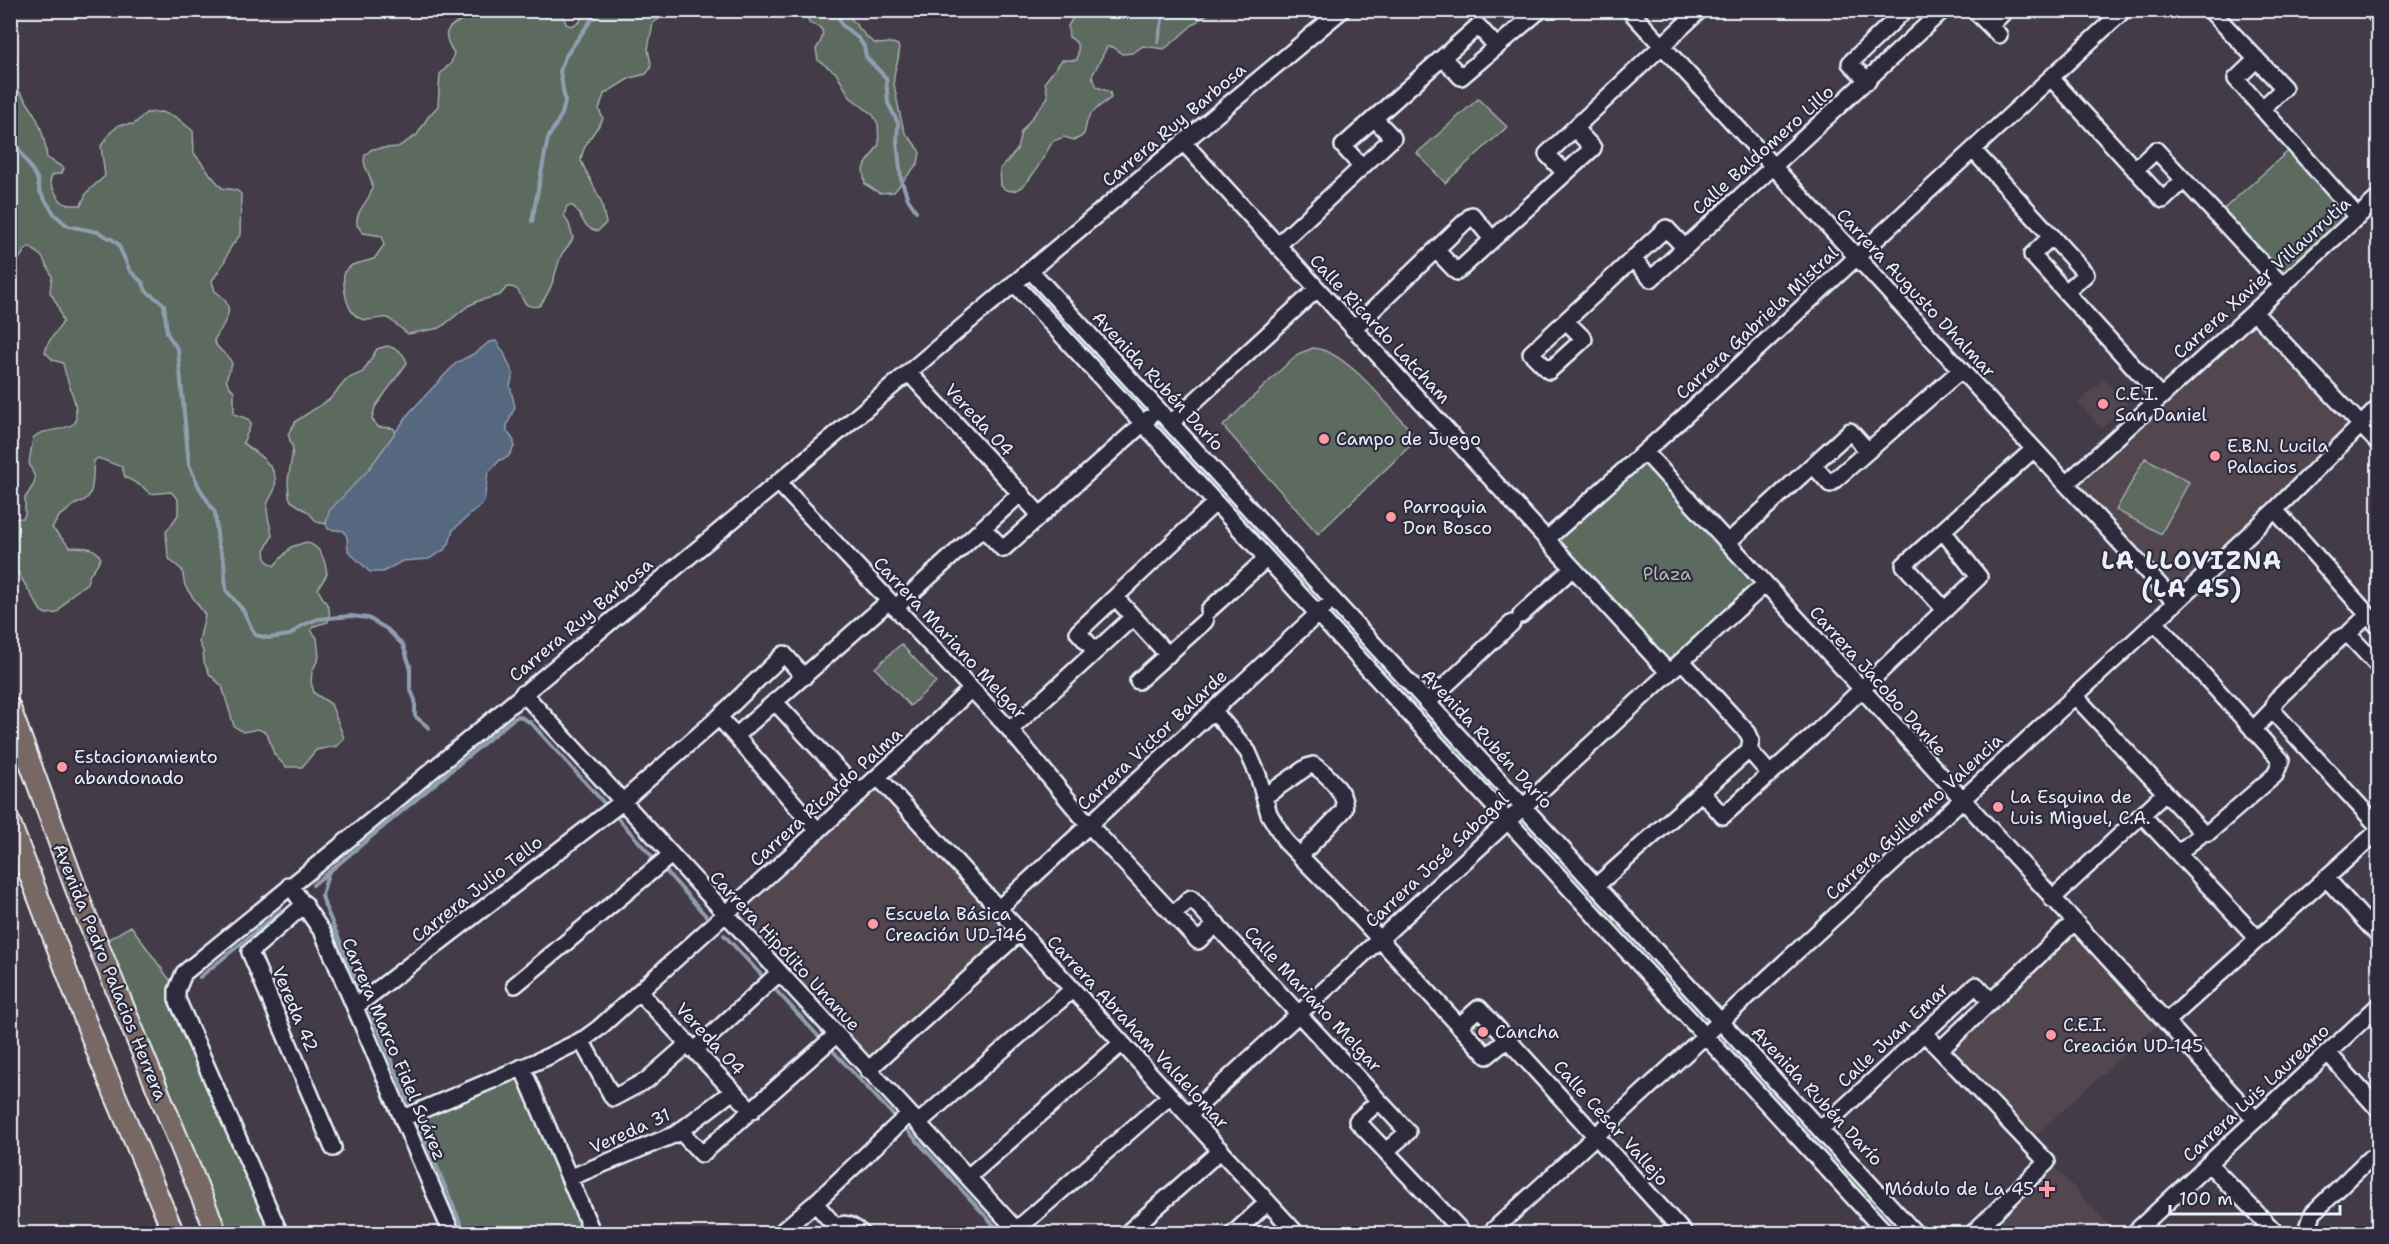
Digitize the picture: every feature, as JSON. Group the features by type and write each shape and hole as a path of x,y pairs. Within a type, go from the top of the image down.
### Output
{"main road":[{"name":"Avenida Pedro Palacios Herrera","path":"10,708 84,911 217,1233"},
{"name":"Avenida Pedro Palacios Herrera","path":"10,823 100,1059 174,1233"}],"street":[{"name":"Carrera Ruy Barbosa","path":"280,1233 177,999 177,990 184,974 909,373 1341,10"},
{"path":"1443,58 1461,77 1540,10"},
{"name":"Carrera Augusto Dhalmar","path":"1629,10 2175,602"},
{"path":"1565,173 1548,154 1700,10"},
{"path":"1868,81 1850,63 1905,10"},
{"name":"Calle Baldomero Lillo","path":"1633,259 1651,279 1943,10"},
{"path":"1974,10 1994,30 2006,10"},
{"name":"Carrera Gabriela Mistral","path":"1547,539 1645,453 2124,10"},
{"path":"2210,10 2284,88 2263,108"},
{"path":"2372,10 2379,17"},
{"path":"1362,167 1343,146 1374,118 1478,26 1497,47"},
{"path":"2257,59 2236,79 2358,217"},
{"path":"2051,78 2163,200 2184,180"},
{"path":"1277,246 1393,138 1374,118"},
{"path":"1436,250 1457,272 1593,148 1575,129"},
{"name":"Calle Ricardo Latcham","path":"1184,143 1669,674"},
{"path":"1973,150 2086,274 2066,292"},
{"path":"2135,170 2156,150 2283,285"},
{"name":"Carrera Xavier Villaurrutia","path":"2066,484 2379,198"},
{"path":"1353,329 1472,215 1492,239"},
{"path":"1566,321 1666,228 1685,248"},
{"path":"2052,236 2032,255 2161,397"},
{"name":"Avenida Rubén Darío","path":"1030,270 1917,1233"},
{"path":"1014,283 1887,1233"},
{"path":"1171,423 1317,289"},
{"path":"2254,312 2379,443"},
{"path":"1813,465 1830,484 1961,370"},
{"name":"Vereda 04","path":"909,373 1041,515"},
{"name":"Carrera Guillermo Valencia","path":"1489,1233 2155,622 2275,510 2379,408"},
{"path":"983,528 1003,549 1159,410"},
{"path":"1727,543 1850,431 1868,451"},
{"path":"1945,610 1904,565 2034,449"},
{"name":"Carrera Jacobo Danke","path":"1645,453 2256,1120"},
{"name":"Carrera Mariano Melgar","path":"778,482 1010,730 1089,825"},
{"path":"736,736 1021,494"},
{"path":"1095,651 1078,632 1215,503"},
{"path":"2253,730 2272,710 2276,700 2340,638 2373,620 2275,510"},
{"path":"1701,792 1723,816 1861,691 1979,577 1943,531"},
{"path":"1138,681 1168,655 1266,559"},
{"path":"1428,704 1573,568"},
{"name":"Carrera José Sabogal","path":"1189,1115 1764,585"},
{"path":"1115,597 1168,655"},
{"name":"Carrera Victor Balarde","path":"998,909 1333,600"},
{"path":"1010,730 1133,617"},
{"path":"2155,622 2281,760"},
{"path":"2348,634 2379,666"},
{"name":"Carrera Julio Tello","path":"355,1007 622,802 719,717 784,654 804,677"},
{"path":"1596,886 1749,750 1751,740 1748,733 1682,661"},
{"name":"Carrera Ricardo Palma","path":"403,1118 581,1040 599,1028 878,777 971,689"},
{"name":"Carrera Hipólito Unanue","path":"523,693 622,802 663,861 726,915 772,979 836,1035 1018,1232"},
{"path":"2075,696 2203,832"},
{"path":"775,702 860,793"},
{"path":"1213,710 1248,752 1275,826 1300,856 1487,1056 1508,1039"},
{"path":"2272,710 2379,826"},
{"path":"719,717 818,831"},
{"path":"2178,853 2203,832 2209,832 2275,775 2281,760 2301,742"},
{"path":"1749,750 1770,774"},
{"path":"1264,797 1313,765 1338,789 1346,805 1344,810 1300,856"},
{"name":"Carrera Abraham Valdelomar","path":"878,777 1297,1233"},
{"path":"2052,899 2165,793"},
{"path":"2142,815 2258,939"},
{"name":"Calle Mariano Melgar","path":"1089,825 1198,941 1217,924"},
{"path":"2166,1022 2379,831"},
{"path":"515,985 663,861"},
{"path":"2326,878 2379,935"},
{"name":"Carrera Marco Fidel Suárez","path":"290,885 323,933 452,1233"},
{"name":"Calle Mariano Melgar","path":"1173,915 1191,898 1408,1132 1386,1151"},
{"name":"Vereda 42","path":"305,904 250,952 333,1148"},
{"path":"1940,1050 2074,922"},
{"path":"868,1070 1020,932"},
{"path":"581,1040 613,1098 647,1080 691,1048 772,979"},
{"name":"Calle Juan Emar","path":"1821,1129 1976,985 1991,1001"},
{"path":"779,1233 1072,990"},
{"name":"Vereda 04","path":"640,993 752,1111"},
{"name":"Carrera Luis Laureano","path":"2135,1233 2379,1006"},
{"name":"Calle Cesar Vallejo","path":"1459,1026 1479,1008 1685,1233"},
{"path":"1924,1033 2047,1162 1971,1233"},
{"path":"680,1131 702,1154 836,1035"},
{"path":"968,1177 1122,1043"},
{"path":"2328,1053 2379,1109"},
{"path":"522,1067 592,1233"},
{"name":"Vereda 31","path":"569,1178 642,1150 680,1131 733,1091"},
{"path":"1018,1232 1170,1096"},
{"name":"Calle Mariano Melgar","path":"1379,1101 1357,1121 1464,1233"},
{"path":"1126,1233 1221,1150"},
{"path":"2308,1231 2313,1213 2369,1159 2378,1158"},
{"path":"2209,1164 2277,1233"},
{"path":"1233,1233 1268,1202"},
{"path":"816,1203 830,1230 849,1223 862,1233"}],"shaded area":[{"name":"E.B.N. Lucila Palacios","path":"2254,312 2363,429 2175,602 2066,484"},
{"name":"C.E.I. San Daniel","path":"2104,379 2128,405 2102,428 2078,403"},
{"name":"Escuela Básica Creación UD-146","path":"878,777 1020,932 868,1070 726,915"},
{"name":"C.E.I. Creación UD-145","path":"2074,922 2163,1019 2028,1142 1940,1050"},
{"name":"Módulo de La 45","path":"2053,1165 2116,1233 2013,1233 1994,1213"}],"green space":[{"path":"498,9 562,10 566,24 571,26 580,22 583,11 682,12 678,15 662,17 653,23 648,49 650,69 646,74 630,78 604,94 599,109 603,119 584,149 581,161 601,201 606,223 598,231 593,230 586,225 573,206 567,206 564,215 573,238 561,255 550,289 539,306 527,305 517,290 507,287 500,295 468,306 440,328 408,334 388,318 361,319 350,309 347,302 344,272 352,265 374,259 384,245 382,236 363,233 357,225 358,214 372,188 364,160 365,155 372,149 398,147 417,135 438,106 440,74 451,63 454,53 447,32 454,24 466,18"},
{"path":"798,11 847,11 872,41 878,44 898,45 899,55 894,78 899,109 904,131 920,153 918,163 894,192 879,193 865,184 863,169 879,144 878,124 873,115 850,97 836,73 818,60 816,49 823,35 821,29 809,23 808,18"},
{"path":"1077,11 1216,11 1195,23 1164,49 1143,46 1133,53 1122,54 1113,47 1107,47 1092,76 1097,87 1110,92 1111,98 1091,114 1083,135 1074,140 1064,137 1053,141 1032,176 1017,190 1009,191 1001,186 1000,169 1017,150 1021,132 1048,97 1045,82 1062,60 1077,60 1078,46 1069,37 1068,26"},
{"path":"11,81 36,116 47,158 64,168 62,173 52,175 50,182 64,203 81,205 87,192 105,176 101,146 110,133 119,125 134,124 146,113 161,112 176,117 193,131 194,153 210,174 222,188 236,190 241,194 240,235 212,281 215,291 227,303 228,309 226,320 214,340 232,364 227,381 234,391 234,414 248,419 251,424 243,443 267,462 275,475 274,491 267,506 272,536 265,550 266,560 274,566 291,547 306,542 321,554 327,574 318,589 329,608 329,616 328,622 314,626 311,630 317,638 319,657 312,672 311,682 314,693 331,704 344,738 337,746 316,750 302,767 286,767 274,754 267,733 258,729 243,732 234,726 222,686 210,675 204,662 199,642 205,615 185,586 182,570 170,560 168,555 166,532 178,515 178,499 171,492 150,494 143,487 125,477 122,467 98,458 94,461 89,496 60,515 52,528 70,547 92,549 101,559 90,574 87,583 70,596 57,613 46,614 41,611 11,561 11,519 23,518 25,498 34,484 35,478 29,463 33,438 41,433 75,423 76,408 63,363 53,360 45,352 48,343 63,322 50,292 52,276 42,257 30,247 25,250 11,271"},
{"path":"1478,99 1507,127 1445,183 1417,153"},
{"path":"2295,145 2358,217 2283,286 2217,215"},
{"path":"1030,270 1916,1233 1887,1233 1014,283"},
{"path":"387,346 400,352 407,363 375,407 372,419 378,427 393,428 396,432 369,469 327,518 326,524 317,522 308,512 291,501 289,496 288,481 293,449 288,434 296,421 330,399 347,379 363,372 377,349"},
{"name":"Campo de Juego","path":"1313,348 1326,351 1352,368 1390,407 1414,438 1411,445 1318,534 1223,426 1298,354"},
{"name":"Plaza","path":"1645,452 1764,585 1669,673 1547,539"},
{"path":"2145,458 2189,482 2161,534 2116,510"},
{"path":"901,644 936,682 910,706 875,668"},
{"path":"131,926 177,990 280,1233 217,1233 98,945"},
{"name":"Cancha","path":"1483,1014 1501,1034 1483,1050 1465,1031"},
{"path":"522,1067 591,1234 452,1233 403,1118"}],"water":[{"path":"496,341 513,374 510,386 515,407 507,425 507,431 514,441 514,447 508,457 500,460 488,473 484,502 453,530 449,544 444,550 429,559 402,561 383,572 370,572 348,551 344,531 328,529 326,524 329,511 369,469 410,412 456,363 477,352 489,342"}],"waterway":[{"path":"532,221 548,138 562,114 565,102 560,71 565,57 594,16 594,10"},
{"path":"837,10 841,24 859,39 864,46 866,57 886,78 888,103 898,123 897,141 901,179 908,199 916,211"},
{"path":"1158,42 1164,10"},
{"path":"10,135 37,178 40,192 55,215 68,226 98,232 118,244 130,271 143,283 146,291 164,304 167,333 178,350 189,465 215,513 218,544 224,561 226,590 243,610 255,635 268,638 290,635 301,626 318,619 351,616 368,618 387,629 403,645 410,666 410,688 415,700 415,716 429,728"},
{"path":"313,885 519,716 531,723 605,804"},
{"path":"614,814 657,862"},
{"path":"663,868 706,916"},
{"path":"328,874 322,895 325,906 361,991"},
{"path":"200,977 282,910"},
{"path":"724,935 766,980"},
{"path":"772,986 820,1038"},
{"path":"368,1006 409,1102"},
{"path":"831,1049 895,1117"},
{"path":"417,1120 465,1234"},
{"path":"908,1131 1002,1234"}],"place":[{"name":"C.E.I. San Daniel","path":"2103,404"},
{"name":"Campo de Juego","path":"1324,439"},
{"name":"E.B.N. Lucila Palacios","path":"2215,456"},
{"name":"Parroquia Don Bosco","path":"1391,517"},
{"name":"Estacionamiento abandonado","path":"62,767"},
{"name":"La Esquina de Luis Miguel, C.A.","path":"1998,807"},
{"name":"Escuela Básica Creación UD-146","path":"873,924"},
{"name":"Cancha","path":"1483,1032"},
{"name":"C.E.I. Creación UD-145","path":"2051,1035"},
{"name":"Módulo de La 45","path":"2047,1189"}],"district":[{"name":"LA LLOVIZNA (LA 45)","path":"2192,575"}]}
